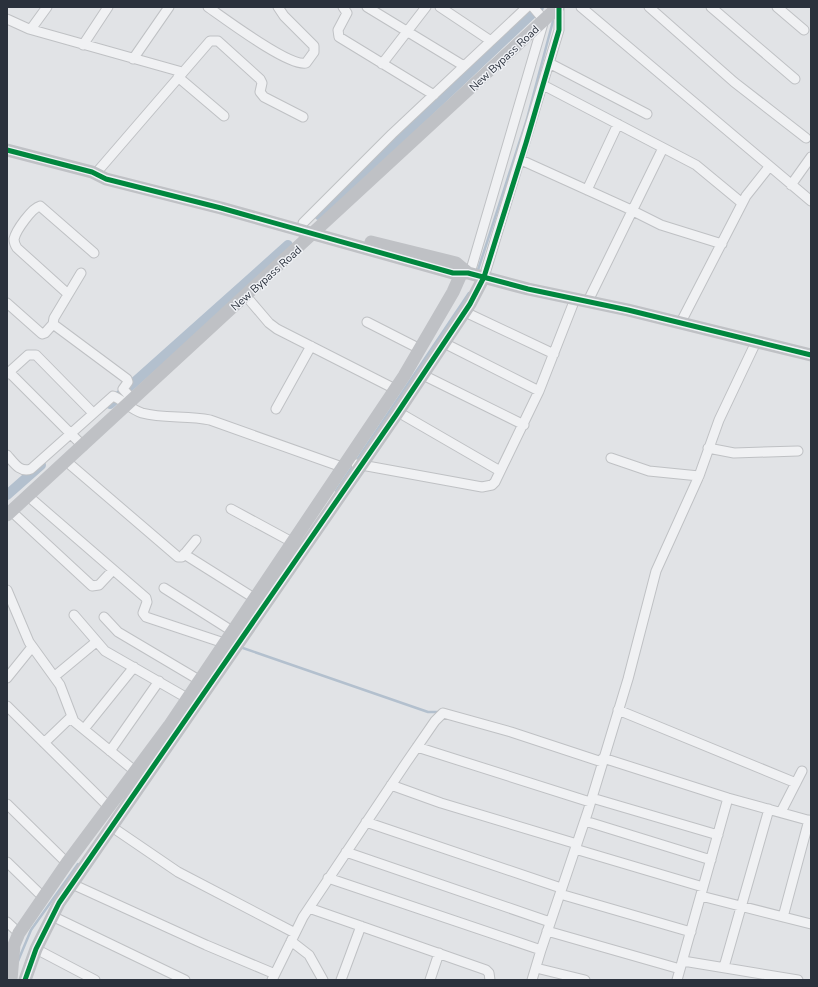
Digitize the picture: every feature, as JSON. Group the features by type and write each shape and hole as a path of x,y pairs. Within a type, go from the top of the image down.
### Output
{"street":[{"path":"31,29 47,7"},
{"path":"83,45 108,7"},
{"path":"133,59 169,7"},
{"path":"208,7 268,48 300,63 306,63 314,52 314,46 284,16 278,7"},
{"path":"343,7 347,13 338,30 339,37 434,95"},
{"path":"367,7 464,66"},
{"path":"382,64 426,7"},
{"path":"440,7 491,41"},
{"path":"303,223 392,134 527,7"},
{"path":"581,7 811,201"},
{"path":"649,7 734,82 806,138"},
{"path":"711,7 795,79"},
{"path":"777,7 804,30"},
{"path":"537,12 466,273 395,389 352,464 52,916 36,949 27,979 10,972 14,945 19,932 43,897 169,726 292,542 352,464 398,412 465,312 484,278 521,160 559,30 556,8"},
{"name":"New Bypass Road","path":"9,513 66,461 76,438 246,296 317,231 537,12 556,8"},
{"path":"7,19 31,29 180,74 224,116"},
{"path":"95,172 206,43 214,40 260,79 262,83 261,94 303,117"},
{"path":"549,63 647,114"},
{"path":"543,85 696,165 742,203"},
{"path":"587,190 618,124"},
{"path":"588,301 634,211 663,148"},
{"path":"7,150 95,172 108,172 181,188 303,223 317,231"},
{"path":"791,185 811,157"},
{"path":"521,160 673,230 722,244"},
{"path":"681,322 742,203 751,188 769,167"},
{"path":"95,172 106,179 317,231 412,263 466,273 681,322 811,355"},
{"path":"68,294 17,248 15,244 16,235 32,210 40,206 94,253"},
{"path":"7,303 42,334 45,333 53,324 54,318 81,273"},
{"path":"246,296 268,323 277,329 395,389"},
{"path":"7,456 19,468 27,471 31,470 76,438 93,413 112,396 124,398 152,415 190,416 210,420 352,464 482,487 492,485 524,425 575,299"},
{"path":"465,312 554,354"},
{"path":"367,322 420,349"},
{"path":"53,324 127,379 128,382 124,398"},
{"path":"532,980 585,821 641,634 647,601 656,571 699,476 719,420 756,342"},
{"path":"444,343 539,391"},
{"path":"276,410 311,346"},
{"path":"76,438 8,373 28,355 36,355 93,413"},
{"path":"423,374 524,425"},
{"path":"398,412 500,471"},
{"path":"708,448 726,453 798,451"},
{"path":"611,458 649,471 699,476"},
{"path":"66,461 178,557 182,557 196,540"},
{"path":"28,496 146,598 147,602 143,613 146,617 224,643"},
{"path":"231,510 292,542"},
{"path":"9,513 92,586 99,585 113,570"},
{"path":"184,554 254,598"},
{"path":"164,588 232,631"},
{"path":"7,590 32,647 55,676 64,694 73,719 136,772"},
{"path":"74,615 105,651 187,698"},
{"path":"104,617 118,632 199,680"},
{"path":"55,676 96,642"},
{"path":"7,678 32,647"},
{"path":"84,729 134,667"},
{"path":"110,751 159,681"},
{"path":"7,706 109,807"},
{"path":"618,710 796,782"},
{"path":"72,884 273,977 309,908 328,878 417,747 440,715 446,712 728,798 810,821 782,917"},
{"path":"44,743 68,718 73,719"},
{"path":"417,747 591,800 718,836"},
{"path":"781,812 802,771"},
{"path":"391,785 576,847 741,906 811,924"},
{"path":"677,980 728,798"},
{"path":"7,804 67,863"},
{"path":"724,967 769,809"},
{"path":"585,821 711,860"},
{"path":"366,822 561,891 691,932"},
{"path":"112,827 178,872 293,937 309,955 323,980"},
{"path":"346,852 549,927 682,965 724,967 798,980"},
{"path":"7,862 43,897"},
{"path":"328,878 541,950"},
{"path":"309,908 486,970 489,973 490,980"},
{"path":"52,916 185,980"},
{"path":"7,922 19,932"},
{"path":"341,980 361,926"},
{"path":"36,949 95,980"},
{"path":"430,980 439,953"},
{"path":"536,968 585,980"}],"waterway":[{"path":"319,215 539,7"},
{"path":"478,270 527,119 553,21"},
{"path":"110,404 288,245"},
{"path":"336,491 469,293"},
{"path":"7,495 41,465"},
{"path":"240,647 428,712 440,712"},
{"path":"18,961 31,930 78,864"}],"cycle path":[{"path":"25,980 36,949 59,903 396,415 470,304 484,277 526,143 559,30 559,7"},
{"path":"7,150 92,172 106,179 221,208 453,273 468,273 528,289 628,310 811,355"}]}
